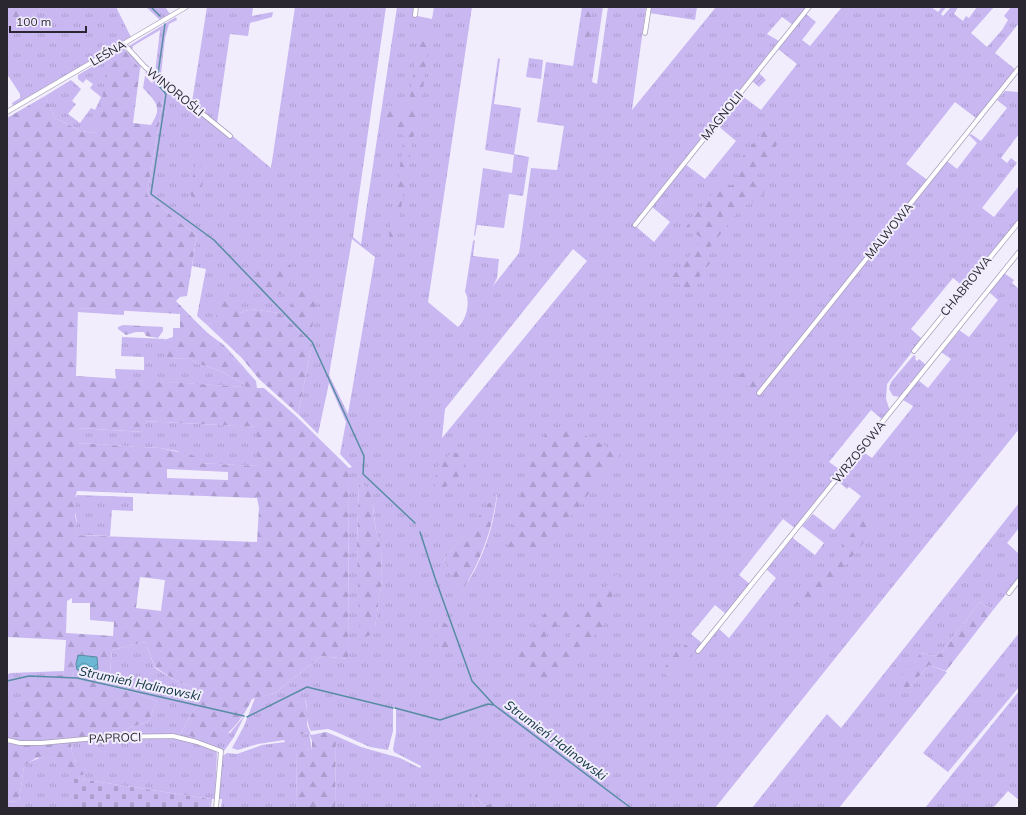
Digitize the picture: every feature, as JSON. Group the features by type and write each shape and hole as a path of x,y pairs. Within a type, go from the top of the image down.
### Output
{"street":[{"name":"LEŚNA","path":"7,112 186,7"},
{"path":"415,15 416,7"},
{"path":"645,33 648,7"},
{"name":"MAGNOLII","path":"635,225 809,7"},
{"name":"WINOROŚLI","path":"124,44 145,67 230,136"},
{"name":"MALWOWA","path":"759,393 1019,68"},
{"name":"CHABROWA","path":"914,351 1019,222"},
{"name":"WRZOSOWA","path":"698,652 1019,252"},
{"path":"1009,593 1019,580"},
{"name":"PAPROCI","path":"7,740 20,743 41,743 107,737 173,736 197,742 221,751 216,808"}],"green space":[{"path":"7,7 43,7 7,35"},
{"path":"43,7 116,7 131,37 13,106 12,103 20,98 20,94 7,74 7,35"},
{"path":"146,7 165,7 170,14 160,20"},
{"path":"207,7 253,7 252,16 273,12 272,17 250,23 248,36 230,34 217,123 271,168 295,7 386,7 353,237 361,244 397,7 414,7 413,15 432,19 434,7 472,7 428,302 458,327 467,311 468,300 465,292 473,241 475,240 473,256 499,259 497,278 493,286 519,253 531,168 557,170 564,126 537,122 546,62 573,66 582,7 603,7 592,82 597,84 608,7 646,7 632,110 716,7 807,7 793,25 782,17 767,34 779,41 633,224 654,242 670,222 651,206 685,164 705,179 736,141 717,125 741,95 761,110 797,64 778,49 806,14 816,22 802,40 810,46 842,7 931,7 938,12 942,7 946,7 941,14 943,16 951,7 958,7 954,14 963,21 966,16 969,18 977,7 994,7 971,33 987,47 1002,30 1008,20 1004,16 1011,7 1019,7 1019,23 995,53 1016,70 976,118 955,102 906,164 930,182 947,161 957,169 977,143 969,135 971,134 981,141 1007,108 997,100 1005,91 1019,92 1019,134 1001,158 1007,163 1011,158 1017,163 982,208 994,217 1019,186 1019,219 964,287 953,278 911,329 922,339 887,384 886,399 890,411 883,420 871,410 829,462 842,471 796,529 783,519 739,575 751,585 726,614 715,605 691,634 702,643 697,651 699,653 719,629 729,638 776,578 766,569 793,537 815,555 824,543 802,526 813,514 834,530 861,496 849,487 847,489 839,482 834,486 862,451 872,458 912,408 913,406 903,400 918,380 928,388 951,359 941,352 959,330 969,337 998,300 989,292 1004,273 1014,280 1012,283 1019,289 1019,429 715,808 505,808 490,804 483,805 472,791 472,802 474,808 335,808 336,736 361,747 400,758 420,768 421,766 394,752 396,708 393,707 393,731 388,750 370,747 328,729 311,731 308,723 305,699 276,726 277,733 300,735 309,733 312,750 297,749 296,808 221,808 222,799 218,799 221,757 227,753 237,754 262,745 285,742 284,740 258,744 238,750 232,748 244,726 255,698 275,693 321,656 348,659 349,468 352,467 340,454 346,422 329,383 318,434 298,414 312,344 279,313 251,309 207,325 197,316 206,269 192,266 197,235 147,195 164,94 152,86 153,78 145,73 147,71 166,85 167,82 155,73 160,30 133,46 132,50 129,46 176,17 177,20 169,24 165,38 161,74 192,102","holes":["352,239 375,257 348,414 329,375","573,249 587,261 442,438 445,409","359,481 373,506 376,531 381,549 382,579 375,627 361,632 357,545","497,494 496,506 485,546 474,571 461,592 444,560"]},
{"path":"583,7 593,7 591,26 589,38 583,48 578,52"},
{"path":"651,7 697,7 695,20 649,13"},
{"path":"423,27 427,28 430,34 422,97 412,144 397,232 394,242 390,245 389,232 393,217 404,136 394,130 383,129 387,105 408,110 420,31"},
{"path":"124,49 95,133 81,131 55,118 45,96 71,80 81,89 72,101 76,104 68,114 80,123 91,108 95,110 101,97 90,88 93,84 86,79 83,83 78,79 78,75"},
{"path":"124,49 138,61 141,67 140,69"},
{"path":"124,49 140,69 133,123 151,125 157,114 154,101 143,88 145,76 164,94 147,195 197,235 187,296 180,297 176,301 256,381 257,388 264,388 297,417 349,468 348,659 321,656 275,693 252,699 238,722 218,741 196,738 181,733 196,706 194,688 176,681 155,667 145,642 112,650 110,672 74,671 72,677 133,692 157,701 148,722 131,727 117,735 71,741 72,753 77,764 86,766 83,775 68,772 63,766 56,762 55,757 36,758 24,766 19,801 7,802 7,738 29,677 62,675 64,671 66,640 7,637 7,118 45,96 55,118 81,131 95,133 99,119 108,59","holes":["78,308 180,314 180,328 173,328 173,337 164,340 163,346 167,348 167,358 191,359 196,363 218,370 241,382 246,387 76,376","144,421 257,427 258,466 199,463 197,458 192,455 160,448 77,443 77,428 144,432","167,469 228,472 228,480 167,478","77,491 257,498 259,508 257,542 74,535 74,527 77,524 75,515 75,498","140,577 165,580 161,611 136,608","72,598 72,603 90,603 90,620 114,622 113,636 66,633 67,601"]},
{"path":"498,58 500,59 494,104 521,108 514,154 529,157 523,196 509,194 504,228 477,225 475,236 483,168 512,173 514,155 485,150"},
{"path":"529,58 543,60 541,79 526,77"},
{"path":"759,73 766,80 759,87 752,81"},
{"path":"768,125 783,136 752,177 767,189 758,200 742,207 703,256 710,263 688,291 671,278 703,239 686,227 723,180 731,186 740,176 731,171"},
{"path":"199,155 201,156 200,165 203,180 200,198 197,199 191,196 190,191 196,162"},
{"path":"280,265 290,265 293,274 291,283 288,287 277,295 263,287 254,274 256,271 262,270 275,275"},
{"path":"295,288 318,293 311,333 290,312"},
{"path":"232,297 238,302 240,313 251,309 279,313 312,344 298,414 259,379 241,357 207,325 217,321 214,304"},
{"path":"77,308 124,310 124,315 77,312"},
{"path":"187,314 210,335 224,345 256,381"},
{"path":"123,325 163,327 163,331 158,338 146,336 144,332 136,332 126,335 118,329 118,327"},
{"path":"122,337 166,339 164,340 168,358 191,359 196,363 218,370 241,382 246,387 116,379 115,369 144,370 144,357 121,356"},
{"path":"925,342 914,355 917,361 919,359 926,365 913,382 909,383 909,386 901,397 893,396 889,389 891,382"},
{"path":"747,367 759,374 758,385 761,388 757,393 737,379"},
{"path":"144,421 258,427 258,466 199,463 177,451 160,448 77,443 77,428 143,432"},
{"path":"557,426 575,430 620,454 545,549 531,552 520,545 506,560 504,558 532,455 547,432"},
{"path":"452,452 461,454 466,459 465,471 443,489 434,491 437,467"},
{"path":"359,480 371,492 376,531 381,549 382,579 375,627 371,635 365,637 360,632 359,623 357,545"},
{"path":"497,493 485,545 468,582 461,593 444,560"},
{"path":"77,495 133,497 133,511 112,510 110,536 74,535 74,527 77,524 77,520 74,502"},
{"path":"1019,503 1019,528 1007,543 1019,554 1019,578 993,610 980,602 941,653 935,656 921,653 908,689 929,665 947,672 839,808 752,808 827,714 841,728"},
{"path":"866,519 877,526 822,593 794,606 863,520"},
{"path":"616,574 619,575 603,625 572,665 543,681 535,681 519,664 512,652 548,610 561,607 573,613 573,616 560,625 548,630 545,638 550,650 558,650"},
{"path":"980,602 993,610 946,671 929,665 908,689 901,692 898,689 899,679 921,653 935,656 941,653"},
{"path":"443,622 450,628 453,636 451,649 448,653 441,649 437,641 439,623"},
{"path":"1019,633 1019,687 948,772 923,753"},
{"path":"145,642 155,668 176,681 194,688 196,706 181,733 230,733 245,715 234,737 224,751 178,735 117,735 131,727 148,722 157,701 133,692 72,677 74,671 110,672 112,650"},
{"path":"683,643 694,651 673,675 668,677 662,671"},
{"path":"64,671 7,738 7,675 10,673"},
{"path":"1019,691 1019,800 1008,791 993,808 925,808"},
{"path":"298,696 305,699 308,716 307,725 311,735 326,732 336,736 335,808 296,808 297,748 312,750 312,741 309,733 276,740 275,707"},
{"path":"171,737 185,740 217,753 215,799 212,799 211,808 209,808 210,799 74,778 74,808 7,808 7,802 19,801 24,766 44,757 56,757 77,764 72,753 71,741"},
{"path":"278,745 291,747 287,765 275,762 270,756 262,752 260,748"},
{"path":"74,778 210,799 209,808 74,808"},
{"path":"472,790 477,794 478,799 483,805 490,804 493,799 497,799 504,804 505,808 474,808 472,802"}],"water":[{"path":"78,655 97,657 98,669 77,670 76,664"}],"waterway":[{"path":"151,7 160,16"},
{"path":"158,74 165,24"},
{"path":"157,80 158,85 166,94 151,194 214,240 312,342 364,456 363,474 415,523"},
{"path":"420,532 472,681 494,705"},
{"name":"Strumień Halinowski","path":"7,681 29,676 77,678 244,716"},
{"name":"Strumień Halinowski","path":"247,717 307,687 393,708"},
{"name":"Strumień Halinowski","path":"395,708 440,720 488,704 494,705 631,808"}]}
